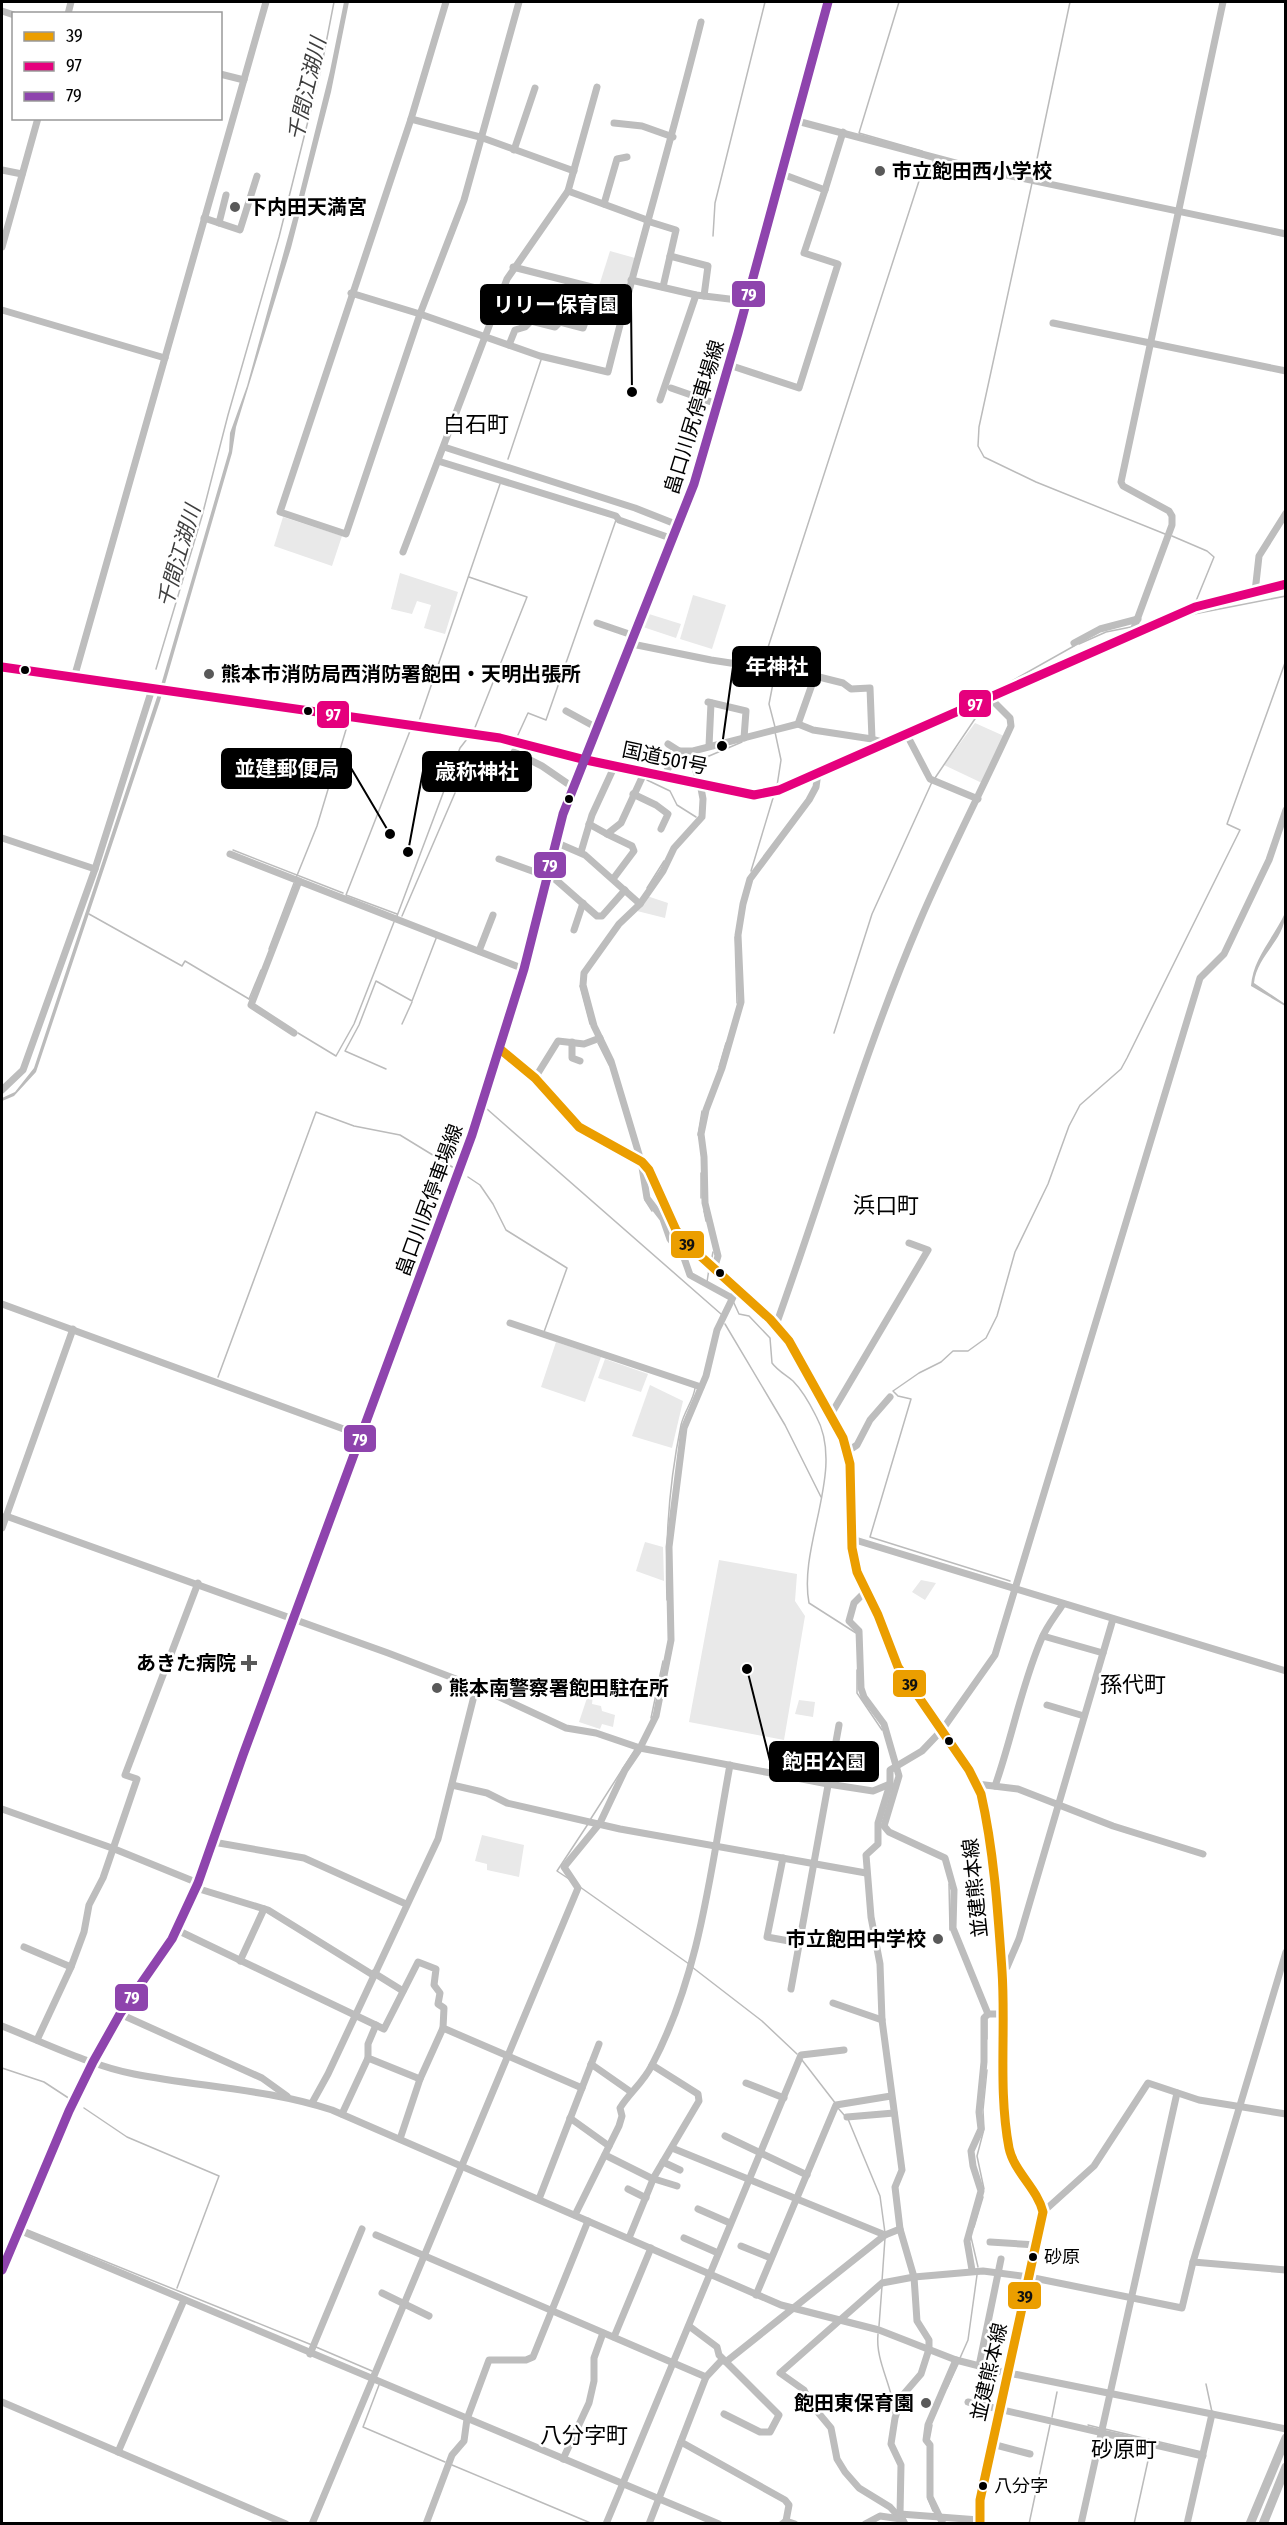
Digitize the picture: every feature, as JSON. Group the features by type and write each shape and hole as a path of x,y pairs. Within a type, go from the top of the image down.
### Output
{"highway":[{"name":"国道501号","path":"2,667 475,734 754,795 778,790 1196,608 1286,584"}],"main road":[{"name":"畠口川尻停車場線","path":"2,2271 69,2111 93,2062 120,2014 177,1930 197,1886 360,1435 472,1135 524,969 555,842 574,788 673,539 717,404 828,2"},
{"name":"並建熊本線","path":"500,1049 535,1078 579,1127 641,1161 655,1181 676,1230 714,1269 733,1297 776,1325 789,1341 849,1451 854,1562 866,1591 898,1666 977,1784 985,1810 1002,1971 1002,2014 1011,2156 1039,2199 1043,2212 978,2510 979,2522"},
{"path":"1250,2523 1286,2438"},
{"path":"1263,2523 1286,2467"}],"street":[{"path":"74,678 266,2"},
{"path":"446,2 411,118 280,512 346,534 420,314 464,200 519,2"},
{"path":"1130,638 1172,525 1172,516 1169,511 1123,486 1122,482 1223,2"},
{"path":"351,293 420,314 540,356 608,372 647,221 673,136 701,22"},
{"path":"222,74 244,80"},
{"path":"403,552 513,267 568,191 597,87"},
{"path":"514,150 535,88"},
{"path":"411,118 480,137 574,171"},
{"path":"2,247 37,120"},
{"path":"797,121 978,169 1286,234"},
{"path":"614,123 642,126 673,136"},
{"path":"729,365 799,388 838,264 804,253 843,132"},
{"path":"604,204 617,159 627,158"},
{"path":"2,170 22,174"},
{"path":"782,174 825,190"},
{"path":"204,218 240,230 257,176"},
{"path":"568,191 676,230 663,287"},
{"path":"219,223 226,195"},
{"path":"660,400 700,295 708,266 670,256"},
{"path":"513,267 627,296"},
{"path":"631,280 700,295 746,301"},
{"path":"509,345 515,330 525,327 527,322 531,321 555,327 560,322 583,328 597,288"},
{"path":"2,310 165,358"},
{"path":"1053,322 1286,371"},
{"path":"670,388 717,404"},
{"path":"444,447 635,508 678,525"},
{"path":"438,461 616,516 619,520 673,539"},
{"path":"1256,592 1259,556 1286,513"},
{"path":"1074,643 1100,629 1138,620"},
{"path":"597,623 633,640 711,660 815,676 843,683 851,689 870,688 872,739"},
{"path":"798,724 815,676"},
{"path":"2,1090 23,1070 158,690"},
{"path":"776,1325 807,1240 820,1192 918,924 1011,726 1010,718 991,699"},
{"path":"709,746 709,702 746,711 744,738"},
{"path":"566,711 599,729"},
{"path":"668,744 679,751 798,724 813,730 886,743"},
{"path":"907,735 930,780 978,799"},
{"path":"664,775 679,751"},
{"path":"514,752 542,766 574,788"},
{"path":"581,852 589,824 615,765"},
{"path":"607,834 621,823 645,771"},
{"path":"714,1269 718,1256 705,1203 705,1165 701,1134 705,1110 722,1068 741,1002 738,934 743,904 750,879 809,800 816,787 818,773"},
{"path":"312,2523 422,2255 578,1888 564,1867 600,1823 625,1770 640,1748 656,1716 671,1640 669,1546 684,1428 701,1387 717,1329 733,1297 690,1275 683,1255 670,1239 659,1213 649,1204 641,1161 611,1061 600,1038 583,985 584,973 663,871 674,848 702,817 703,799 700,783"},
{"path":"633,794 656,805 668,814 661,829"},
{"path":"902,2519 901,2465 891,2444 895,2418 902,2396 921,2374 929,2349 929,2340 917,2321 914,2277 900,2229 895,2187 902,2170 882,2020 880,1964 866,1873 866,1855 878,1844 878,1823 890,1784 890,1770 922,1751 942,1730 993,1661 1200,978 1224,954 1269,860 1286,810"},
{"path":"589,824 632,846 634,851 613,879"},
{"path":"2,838 95,869"},
{"path":"555,842 581,852 639,902"},
{"path":"230,854 524,969"},
{"path":"499,860 547,874 597,916 602,916 625,890"},
{"path":"294,1033 251,1005 299,881"},
{"path":"574,930 583,903"},
{"path":"478,951 493,915"},
{"path":"535,1078 558,1041 584,1044 600,1038"},
{"path":"572,1042 572,1058 580,1061"},
{"path":"830,1416 928,1250 909,1243"},
{"path":"2,1304 360,1435"},
{"path":"510,1323 701,1387"},
{"path":"2,1528 73,1329"},
{"path":"849,1451 858,1445 870,1420 890,1397"},
{"path":"6,1516 198,1583 476,1688 566,1728 596,1733 640,1748 828,1784 873,1791 890,1784"},
{"path":"852,1539 1286,1671"},
{"path":"37,2040 71,1967 84,1932 89,1905 103,1878 137,1779 126,1775 198,1583"},
{"path":"866,1591 854,1604 849,1621 859,1631 861,1688 864,1697 884,1724 897,1766 897,1783 884,1826 889,1832 945,1858 948,1863 954,1890 953,1928 988,2014"},
{"path":"995,1786 1012,1738 1015,1713 1043,1636 1063,1604"},
{"path":"1002,1971 1007,1967 1019,1939 1113,1619"},
{"path":"1043,1636 1103,1653"},
{"path":"312,2103 438,1839 476,1688"},
{"path":"1047,1705 1084,1716"},
{"path":"791,1989 839,1725"},
{"path":"575,2215 621,2120 620,2108 631,2092 640,2085 652,2065 691,1969 703,1917 730,1765"},
{"path":"977,1784 1018,1789 1058,1806 1203,1854"},
{"path":"452,1785 487,1793 507,1803 600,1823 866,1873"},
{"path":"2,1809 112,1848 197,1886 264,1909 403,1990"},
{"path":"213,1842 304,1858 406,1904"},
{"path":"783,1858 767,1937 800,1943"},
{"path":"240,1961 264,1909"},
{"path":"177,1930 384,2029 417,1963 436,1969 434,1985 440,1993 438,2004 444,2008 445,2012 443,2028 420,2079 400,2139"},
{"path":"24,1947 71,1967"},
{"path":"902,2519 890,2507 859,2488 842,2468 837,2459 831,2428 811,2404 804,2390 780,2373 882,2283 914,2277 972,2270 998,2273 1029,2277 1182,2308 1193,2262 1286,1952"},
{"path":"834,2003 882,2020"},
{"path":"120,2014 262,2078 289,2097"},
{"path":"972,2270 968,2232 981,2191 971,2151 981,2129 979,2112 984,2062 984,2018 988,2014 1002,2014"},
{"path":"342,2114 368,2058 368,2044 376,2025"},
{"path":"2,2026 93,2062 132,2074 289,2097 312,2103 794,2310 888,2333 956,2360 1007,2373 1286,2429"},
{"path":"443,2028 582,2088"},
{"path":"538,2199 599,2044"},
{"path":"606,2523 801,2055 844,2050"},
{"path":"368,2058 420,2079"},
{"path":"591,2064 631,2092"},
{"path":"629,2238 654,2178 699,2101 699,2096 652,2065"},
{"path":"746,2083 784,2098"},
{"path":"1043,2212 1094,2166 1148,2083 1239,2109 1286,2114"},
{"path":"1081,2523 1177,2093"},
{"path":"756,2295 836,2105 891,2096"},
{"path":"847,2117 894,2113"},
{"path":"570,2118 609,2146"},
{"path":"725,2136 807,2175"},
{"path":"672,2148 885,2235"},
{"path":"605,2155 677,2186"},
{"path":"663,2162 680,2170"},
{"path":"628,2189 646,2198"},
{"path":"698,2210 730,2223"},
{"path":"426,2523 452,2455 464,2441 467,2419 489,2360 526,2360 533,2357 588,2221"},
{"path":"312,2348 362,2229"},
{"path":"649,2523 706,2377 721,2361 727,2361 794,2310 885,2235 900,2229"},
{"path":"19,2230 184,2300 312,2348 372,2379 718,2523"},
{"path":"376,2235 706,2377"},
{"path":"684,2238 718,2253"},
{"path":"990,2242 1036,2245"},
{"path":"741,2246 771,2258"},
{"path":"614,2337 651,2248"},
{"path":"979,2366 1001,2259"},
{"path":"1193,2262 1286,2270"},
{"path":"382,2293 429,2316"},
{"path":"118,2452 184,2300"},
{"path":"689,2326 717,2347 719,2355 762,2401 779,2415 770,2432 760,2432 724,2415"},
{"path":"563,2459 589,2403 594,2380 594,2358 603,2333"},
{"path":"942,2521 930,2497 930,2445 926,2440 928,2425 956,2360"},
{"path":"968,2402 1203,2456"},
{"path":"2,2403 286,2523"},
{"path":"1187,2523 1212,2414"},
{"path":"681,2442 785,2500 789,2505 784,2522 795,2523"},
{"path":"992,2444 1030,2454"},
{"path":"865,2523 880,2516 979,2522"}],"shaded area":[{"path":"344,2 349,2 331,92 291,248 236,427 232,453 160,701 36,1072 14,1096 2,1101 2,1098 15,1092 34,1068 161,685 229,451 230,433 247,386 297,204 330,71"},
{"path":"610,251 635,258 626,294 599,286"},
{"path":"283,517 342,536 332,566 274,546"},
{"path":"400,573 458,592 445,634 424,628 431,605 417,601 412,614 391,609"},
{"path":"693,595 726,605 712,649 680,639"},
{"path":"649,614 681,624 676,638 643,627"},
{"path":"975,723 1004,736 982,783 944,765"},
{"path":"647,896 668,903 665,918 637,911"},
{"path":"1285,913 1281,931 1260,964 1254,983 1285,1006 1251,986 1259,957"},
{"path":"556,1342 601,1357 585,1402 541,1387"},
{"path":"605,1359 648,1374 641,1392 598,1378"},
{"path":"650,1385 683,1401 672,1448 632,1436"},
{"path":"645,1542 663,1547 664,1581 636,1571"},
{"path":"719,1560 797,1574 795,1601 805,1616 784,1740 689,1722"},
{"path":"921,1580 936,1583 925,1600 912,1592"},
{"path":"589,1692 593,1695 592,1704 601,1706 602,1711 615,1715 613,1727 602,1724 600,1729 579,1722"},
{"path":"799,1700 815,1702 813,1717 795,1714"},
{"path":"482,1835 524,1845 519,1877 487,1870 487,1864 475,1861"}],"waterway":[{"name":"千間江湖川","path":"156,669 202,516 228,415 279,237 321,69 334,2"},
{"path":"713,236 715,203 765,2"},
{"path":"899,2 859,133 922,151"},
{"path":"1033,178 1070,2"},
{"path":"762,666 919,181 929,174 934,159"},
{"path":"1032,183 979,427 978,446 984,457 1036,482 1165,534"},
{"path":"508,459 541,360"},
{"path":"419,721 500,484"},
{"path":"517,737 528,713 546,720 616,520"},
{"path":"1172,536 1207,551 1214,557 1196,601"},
{"path":"469,577 527,597 474,730"},
{"path":"1178,620 1194,614 1286,596"},
{"path":"1079,644 1106,632 1131,627"},
{"path":"1003,686 1074,646"},
{"path":"1010,1581 870,1537 911,1399 898,1396 893,1391 919,1373 941,1362 953,1351 968,1351 986,1338 997,1316 1015,1252 1048,1184 1069,1126 1080,1105 1121,1069 1240,830 1227,824 1286,660"},
{"path":"775,673 769,704 775,727"},
{"path":"935,778 983,707"},
{"path":"296,878 317,826 348,723"},
{"path":"397,914 346,895 410,731"},
{"path":"775,732 781,760 777,786"},
{"path":"397,916 460,748 467,739"},
{"path":"695,779 693,770 702,759 742,742"},
{"path":"647,780 670,791 677,805 696,817"},
{"path":"834,1033 872,914 932,782"},
{"path":"402,916 455,793"},
{"path":"751,871 773,798"},
{"path":"233,850 343,893"},
{"path":"647,888 664,861"},
{"path":"269,949 294,883"},
{"path":"89,914 182,966 185,961 249,999"},
{"path":"298,1033 336,1056 354,1024 394,922"},
{"path":"386,1069 345,1051 359,1025 376,981 412,1001 437,936"},
{"path":"735,937 737,1003"},
{"path":"249,999 261,970"},
{"path":"580,986 590,1024"},
{"path":"402,1024 412,1002"},
{"path":"598,1043 609,1065"},
{"path":"719,1067 726,1043"},
{"path":"487,1109 721,1314"},
{"path":"698,1135 702,1111"},
{"path":"218,1377 316,1112 354,1126 400,1135 454,1168"},
{"path":"701,1173 701,1198"},
{"path":"468,1177 480,1185 506,1230 567,1268 544,1332"},
{"path":"645,1200 652,1211"},
{"path":"704,1211 706,1221"},
{"path":"711,1262 713,1252"},
{"path":"707,1282 709,1269"},
{"path":"733,1301 739,1314 749,1316 770,1338 772,1363 793,1381 802,1393 816,1416 824,1437 826,1460 824,1484 810,1557 807,1581 809,1603 856,1633"},
{"path":"725,1324 785,1425 821,1497"},
{"path":"667,1600 667,1534 673,1469 681,1425 695,1388"},
{"path":"651,1718 663,1661"},
{"path":"857,1670 857,1693 882,1730"},
{"path":"590,1820 636,1748"},
{"path":"569,1879 557,1871 588,1824"},
{"path":"949,1884 950,1930"},
{"path":"580,1887 689,1964"},
{"path":"692,1967 762,2021 797,2054"},
{"path":"987,2017 987,2039"},
{"path":"802,2060 836,2104"},
{"path":"2,2068 44,2082 70,2099"},
{"path":"984,2189 977,2156 984,2129 983,2110 987,2070"},
{"path":"84,2108 127,2137 219,2176 177,2288"},
{"path":"838,2108 845,2116"},
{"path":"848,2119 880,2196 885,2233"},
{"path":"974,2227 983,2197"},
{"path":"25,2229 312,2345"},
{"path":"971,2237 978,2267"},
{"path":"882,2281 885,2238"},
{"path":"960,2358 968,2340 977,2275"},
{"path":"879,2326 882,2286"},
{"path":"878,2334 879,2355 891,2395 893,2413"},
{"path":"316,2347 372,2371"},
{"path":"947,2388 959,2362"},
{"path":"1206,2384 1212,2412"},
{"path":"379,2385 363,2427 445,2462"},
{"path":"1052,2417 1057,2392"},
{"path":"929,2441 932,2425"},
{"path":"1029,2524 1050,2425"},
{"path":"1088,2425 1100,2428"},
{"path":"1105,2429 1202,2452"},
{"path":"1134,2524 1151,2447"},
{"path":"452,2465 593,2524"},
{"path":"928,2499 933,2511"}],"transit line":[{"name":"79","path":"2,2270 69,2111 93,2062 120,2014 172,1939 198,1883 472,1135 524,969 563,814 694,484 738,333 828,2"},
{"name":"97","path":"2,667 500,738 586,760 754,795 779,790 1195,607 1286,584"},
{"name":"39","path":"500,1049 535,1078 579,1127 642,1162 649,1170 676,1230 686,1243 770,1319 789,1341 843,1438 850,1464 852,1548 857,1572 878,1615 898,1667 969,1770 981,1794 992,1860 999,1927 1003,1993 1003,2082 1009,2148 1043,2212 980,2500 980,2524"}],"place":[{"name":"市立飽田西小学校","path":"880,171"},
{"name":"下内田天満宮","path":"235,207"},
{"name":"リリー保育園","path":"632,392"},
{"name":"熊本市消防局西消防署飽田・天明出張所","path":"209,674"},
{"name":"年神社","path":"722,746"},
{"name":"並建郵便局","path":"390,834"},
{"name":"歳称神社","path":"408,852"},
{"name":"あきた病院","path":"249,1663"},
{"name":"飽田公園","path":"747,1669"},
{"name":"熊本南警察署飽田駐在所","path":"437,1688"},
{"name":"市立飽田中学校","path":"938,1939"},
{"name":"砂原","path":"1033,2257"},
{"name":"飽田東保育園","path":"926,2403"},
{"name":"八分字","path":"983,2486"}],"district":[{"name":"白石町","path":"476,424"},
{"name":"浜口町","path":"886,1205"},
{"name":"孫代町","path":"1133,1684"},
{"name":"八分字町","path":"584,2435"},
{"name":"砂原町","path":"1124,2449"}]}
